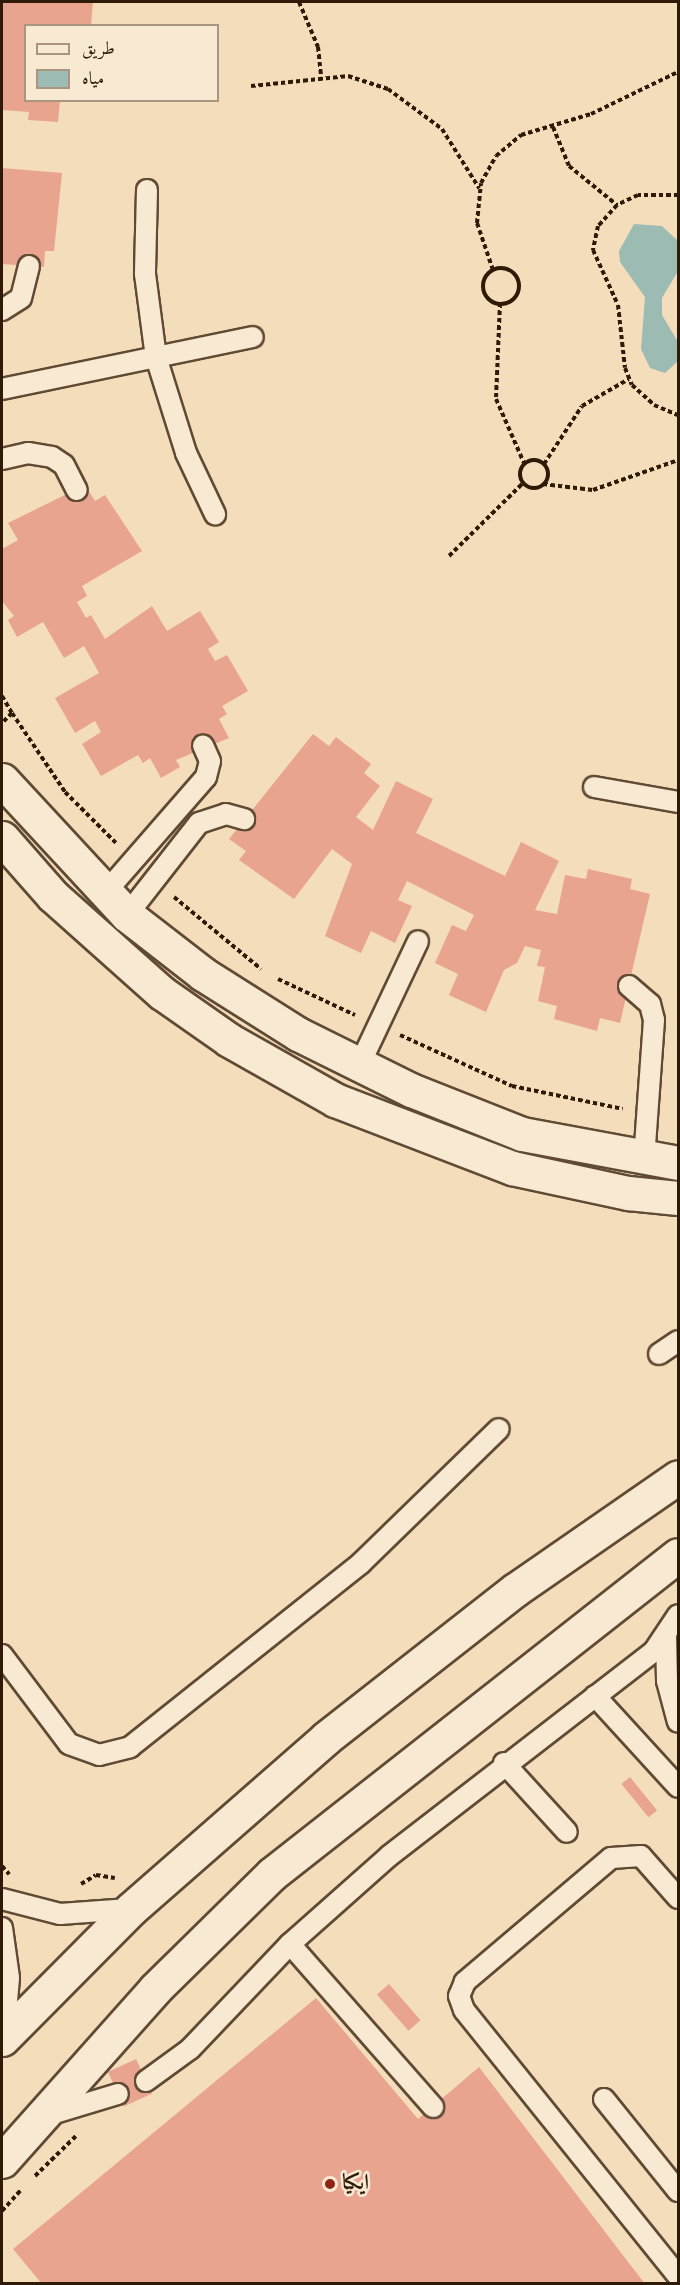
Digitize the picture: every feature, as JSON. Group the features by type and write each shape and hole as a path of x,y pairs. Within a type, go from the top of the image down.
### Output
{"street":[{"path":"2,780 33,819 116,904 250,1006 358,1066 522,1134 644,1160 678,1163"},
{"path":"33,819 4,841 106,946 230,1040 335,1100 512,1168 628,1193 678,1198"},
{"path":"512,1168 522,1134"},
{"path":"3,2037 135,1905 234,1815 386,1690 561,1556 678,1477"},
{"path":"2,2161 155,1989 272,1874 678,1555"}],"lane":[{"path":"147,190 146,274 156,357 186,453 215,514"},
{"path":"2,310 21,298 29,266"},
{"path":"2,389 253,337"},
{"path":"2,459 28,453 52,457 64,465 77,490"},
{"path":"116,904 207,777 210,761 203,745"},
{"path":"594,787 678,802"},
{"path":"116,904 200,823 226,814 244,819"},
{"path":"358,1066 418,941"},
{"path":"629,986 644,997 653,1012 644,1160"},
{"path":"659,1354 678,1341"},
{"path":"2,1655 69,1744 99,1755 130,1747 361,1563 499,1429"},
{"path":"146,2081 190,2049 290,1944 504,1764 595,1695 666,1636 678,1615"},
{"path":"666,1636 667,1681 678,1722"},
{"path":"595,1695 678,1787"},
{"path":"504,1764 567,1832"},
{"path":"678,1898 641,1856 611,1858 465,1982 459,1996 464,2010 678,2276"},
{"path":"2,1899 60,1914 135,1905"},
{"path":"2,1928 9,1978 3,2037"},
{"path":"290,1944 433,2107"},
{"path":"42,2117 112,2096"},
{"path":"604,2100 678,2191"}],"path":[{"path":"299,2 318,47 321,77"},
{"path":"493,270 477,223 480,190 487,169 507,144 553,127 678,72"},
{"path":"251,86 348,76 406,99 456,147 480,190"},
{"path":"553,127 569,166 617,205"},
{"path":"678,195 638,195 617,205 598,226 593,250 620,312 629,379 654,405 678,415"},
{"path":"503,268 518,278 516,296 500,303 491,301 483,285 493,270 503,268"},
{"path":"449,556 523,483 524,463 496,399 500,303"},
{"path":"543,484 544,464 582,406 629,379"},
{"path":"523,483 593,490 678,460"},
{"path":"524,463 544,464"},
{"path":"2,696 12,713 2,723"},
{"path":"269,975 512,1086 648,1114"},
{"path":"2,1866 17,1880"},
{"path":"72,1887 105,1875 135,1905"},
{"path":"2,2211 66,2150 112,2096"}],"water":[{"path":"634,224 662,226 678,241 678,271 662,298 662,315 678,342 678,361 665,373 650,368 641,349 645,297 620,262 619,251"}],"building":[{"path":"2,2 93,2 91,24 24,24 24,102 60,102 58,122 28,120 29,112 2,110"},
{"path":"2,168 62,173 54,251 45,251 44,267 2,264"},
{"path":"85,485 95,501 105,495 142,551 82,586 87,596 77,602 86,618 91,615 105,639 152,606 167,631 200,611 219,642 208,649 215,661 227,655 248,691 222,706 227,714 219,719 229,738 176,760 180,767 161,778 150,758 143,763 138,755 101,776 82,744 101,732 95,721 75,733 55,698 99,673 84,646 64,658 43,622 17,637 8,620 14,616 2,601 2,549 18,540 8,523"},
{"path":"313,734 329,746 336,737 371,764 364,773 380,786 356,817 373,830 396,781 433,799 416,833 505,876 521,842 559,861 535,910 557,914 565,875 586,879 588,869 632,879 630,889 650,894 620,1023 600,1018 597,1031 554,1019 557,1006 538,1001 545,967 537,966 541,950 525,946 517,963 504,970 486,1012 449,995 458,974 435,963 452,925 466,931 474,915 407,881 398,900 412,906 395,943 371,931 361,953 325,936 352,864 332,849 294,899 239,860 246,851 229,839"},
{"path":"630,1777 657,1810 649,1817 621,1784"},
{"path":"389,1984 420,2020 408,2031 377,1994"},
{"name":"ايكيا","path":"316,1998 418,2119 479,2067 645,2284 42,2284 13,2249"},
{"path":"136,2059 152,2093 124,2107 108,2072"}],"place":[{"name":"ايكيا","path":"330,2184"}]}
